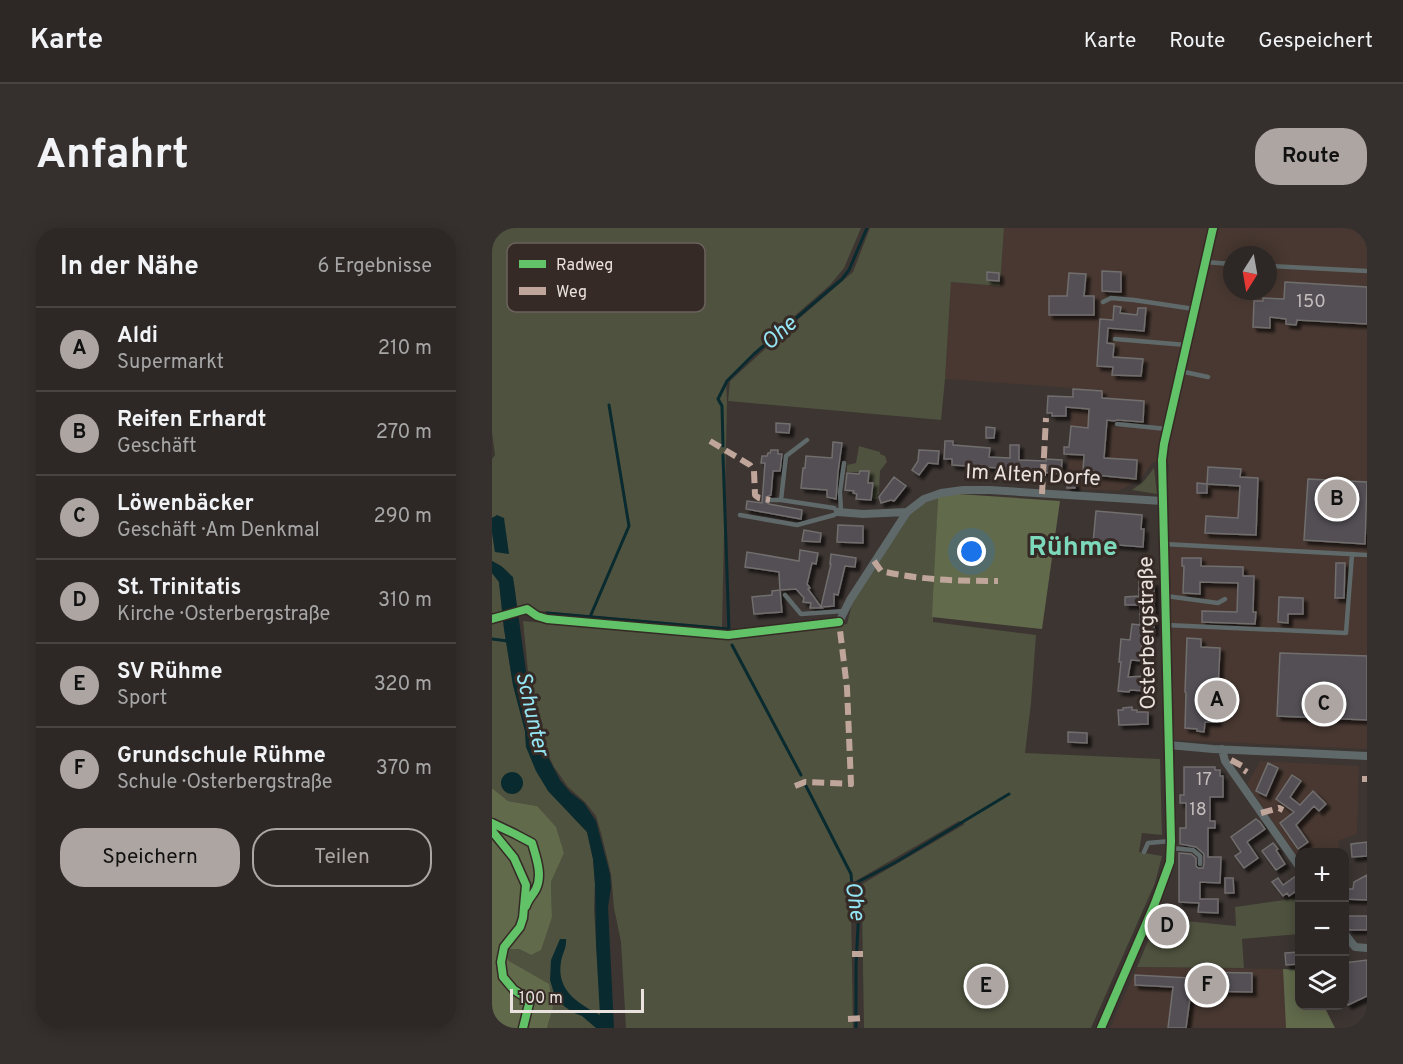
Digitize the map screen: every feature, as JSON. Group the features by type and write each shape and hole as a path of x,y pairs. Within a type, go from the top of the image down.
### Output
{"street":[{"name":"Osterbergstraße","path":"1101,1028 1170,862 1162,452 1213,228"},
{"name":"Im Alten Dorfe","path":"839,622 850,600 907,512 931,496 952,490 990,490 1162,501"},
{"name":"Im Alten Dorfe","path":"840,512 882,514 907,512"},
{"path":"1169,745 1367,756"},
{"path":"1222,749 1225,761 1295,862"},
{"path":"1349,939 1355,946 1367,948"}],"lane":[{"path":"1205,262 1223,263"},
{"path":"1277,266 1367,271"},
{"path":"1103,302 1111,298 1194,309"},
{"path":"1115,339 1186,345"},
{"path":"1180,371 1208,377"},
{"path":"1117,424 1167,429"},
{"path":"782,500 786,456 807,440"},
{"path":"840,512 843,463"},
{"path":"770,500 834,508 840,512"},
{"path":"740,515 797,525 840,512"},
{"path":"1164,544 1367,555"},
{"path":"1166,625 1346,633 1352,555"},
{"path":"785,595 801,614 844,611"},
{"path":"1166,596 1218,603 1225,599"},
{"path":"1144,852 1148,843 1171,845 1193,850 1200,856 1200,864"}],"shaded area":[{"path":"1004,228 1367,228 1367,749 1173,740 1167,501 1169,464 1153,462 1141,479 1118,491 1067,488 1072,388 945,379 951,282 1000,286"},
{"path":"1260,761 1359,766 1357,834 1338,841 1340,848 1295,848 1295,853 1247,784"},
{"path":"1137,967 1283,969 1286,1028 1110,1028"}],"green space":[{"path":"492,228 861,228 844,268 830,285 726,380 722,627 517,609 513,580 506,570 492,561 492,532 495,552 497,516 492,518 492,459 495,455 492,433"},
{"path":"870,228 1004,228 1000,286 951,282 941,420 728,401 730,381 853,272"},
{"path":"859,446 880,452 885,456 887,462 880,471 878,499 872,499 874,483 868,483 868,472 847,472 847,465 856,463"},
{"path":"1154,468 1157,494 1132,490 1144,481"},
{"path":"958,494 1060,501 1042,629 932,617 938,497"},
{"path":"938,497 933,622 1036,635 1025,753 1160,759 1162,835 1142,833 1139,852 1162,856 1155,883 1091,1028 864,1028 862,909 857,887 965,824 959,821 847,886 851,908 853,1028 626,1028 621,942 614,908 611,874 601,833 596,816 585,802 568,787 554,767 539,735 529,682 523,621 726,639 847,624 853,600 911,513"},
{"path":"492,573 499,582 513,685 525,731 526,747 573,817 587,832 593,859 595,884 594,910 600,1028 547,1028 553,1008 522,969 509,961 505,953 510,949 519,949 531,955 552,917 551,882 564,852 537,806 508,801 492,788"},
{"path":"492,788 508,801 537,806 556,827 564,853 551,882 552,917 541,950 531,955 519,949 510,949 505,953 509,961 549,984 553,1008 547,1028 492,1028"},
{"path":"1295,899 1295,934 1242,939 1244,968 1137,967 1159,915 1159,938 1178,939 1176,920 1236,926 1235,907"},
{"path":"1283,969 1295,970 1295,1010 1326,1010 1335,1028 1286,1028"}],"water":[{"path":"497,515 504,518 509,554 495,552 492,518"},
{"name":"Schunter","path":"492,561 513,577 530,700 540,742 560,780 584,803 596,821 610,874 611,888 608,907 614,1028 596,1028 582,1016 572,1012 556,1000 550,980 551,960 560,939 566,939 560,972 562,981 577,1001 600,1015 595,884 593,859 587,832 548,791 526,747 525,731 513,685 499,582 492,573"},
{"path":"512,772 522,779 523,783 516,793 512,794 502,787 501,783 508,773"}],"building":[{"path":"1102,271 1121,272 1121,292 1102,291"},
{"path":"987,272 999,273 999,281 987,280"},
{"path":"1069,273 1086,274 1084,296 1094,296 1094,315 1049,315 1049,296 1067,296"},
{"path":"1285,282 1367,287 1367,324 1297,320 1296,325 1286,324 1286,319 1270,317 1270,328 1253,327 1254,301 1284,299"},
{"path":"1114,306 1121,307 1120,313 1137,315 1138,308 1146,308 1144,331 1108,328 1107,343 1114,344 1113,357 1143,359 1141,376 1112,375 1113,367 1097,366 1100,319 1113,320"},
{"path":"1073,389 1102,391 1102,398 1144,401 1143,422 1107,420 1104,458 1137,460 1136,479 1095,475 1095,472 1083,471 1084,455 1064,454 1064,447 1069,447 1071,426 1088,428 1089,409 1066,407 1066,416 1052,416 1052,413 1047,413 1048,396 1073,397"},
{"path":"776,423 790,424 789,433 776,432"},
{"path":"986,427 995,428 994,438 986,438"},
{"path":"945,441 953,441 953,445 990,448 989,457 1010,458 1010,445 1019,445 1019,460 1062,460 1061,474 1012,470 1012,473 1004,473 1004,470 999,470 999,468 952,465 952,459 944,459"},
{"path":"833,442 842,443 836,499 827,497 827,490 801,488 806,456 832,458"},
{"path":"771,450 778,450 778,454 782,454 780,471 773,471 771,495 766,497 766,502 802,510 801,519 746,509 747,501 762,503 765,463 761,463 762,456 767,456"},
{"path":"919,450 939,451 938,464 928,463 919,475 912,470 918,461"},
{"path":"1208,467 1241,469 1240,477 1258,478 1256,535 1205,533 1206,516 1238,518 1240,486 1207,484"},
{"path":"860,471 869,471 868,483 873,483 871,500 856,499 857,494 853,493 854,491 845,490 847,473 859,474"},
{"path":"894,477 906,486 894,501 881,503 879,497"},
{"path":"1068,478 1075,478 1075,488 1067,488"},
{"path":"1308,479 1367,482 1365,544 1304,540"},
{"path":"1197,483 1207,484 1207,493 1197,493"},
{"path":"1096,511 1142,515 1143,547 1093,543"},
{"path":"838,525 863,526 863,543 837,542"},
{"path":"804,530 821,533 820,542 802,541"},
{"path":"800,550 818,553 816,564 812,563 807,584 810,588 808,589 822,608 810,608 811,603 803,602 804,598 796,589 780,590 779,572 745,567 747,552 799,561"},
{"path":"831,554 856,558 855,567 845,566 838,595 834,594 834,606 821,607 831,564"},
{"path":"1182,558 1201,558 1201,566 1243,567 1243,576 1254,576 1255,624 1202,622 1202,611 1237,612 1238,583 1200,582 1200,594 1183,593"},
{"path":"1336,563 1345,563 1344,598 1335,598"},
{"path":"1139,582 1154,582 1154,632 1143,632 1141,650 1143,661 1131,660 1128,677 1145,676 1146,691 1118,691 1121,639 1130,640 1132,624 1140,625 1140,605 1125,605 1125,597 1139,596"},
{"path":"780,590 782,612 754,614 752,597 772,595 772,591"},
{"path":"1279,597 1303,598 1303,614 1288,614 1288,623 1278,622"},
{"path":"1187,638 1201,639 1201,647 1220,648 1218,690 1222,690 1221,713 1217,713 1217,722 1205,722 1204,732 1185,728"},
{"path":"1280,653 1367,656 1367,720 1277,716"},
{"path":"1132,707 1132,710 1137,710 1137,712 1148,712 1148,724 1119,725 1118,710"},
{"path":"1068,732 1087,733 1087,743 1068,742"},
{"path":"1268,763 1278,768 1266,796 1256,791"},
{"path":"1184,767 1215,767 1215,770 1220,770 1220,776 1223,776 1223,797 1210,797 1210,821 1215,821 1215,828 1208,828 1208,857 1221,857 1220,883 1200,882 1200,899 1218,899 1218,913 1198,912 1199,903 1179,902 1179,853 1191,854 1196,858 1198,868 1203,868 1204,864 1204,854 1196,847 1180,844 1180,828 1186,828 1186,803 1180,803 1180,795 1184,795"},
{"path":"1292,775 1301,781 1290,797 1300,805 1313,791 1326,804 1319,811 1314,806 1296,825 1308,842 1299,848 1280,823 1294,812 1276,799"},
{"path":"1256,819 1265,829 1247,842 1258,858 1244,868 1235,856 1241,852 1231,837"},
{"path":"1367,842 1367,856 1352,857 1351,844"},
{"path":"1273,843 1285,864 1276,870 1262,851"},
{"path":"1367,875 1367,900 1349,899 1349,889 1353,889 1354,882"},
{"path":"1295,877 1295,892 1289,896 1287,893 1283,896 1272,882 1278,878 1283,885"},
{"path":"1225,878 1233,878 1234,893 1225,893"},
{"path":"1163,913 1171,913 1171,919 1174,919 1174,937 1161,937"},
{"path":"1349,916 1367,916 1367,930 1349,930"},
{"path":"1295,952 1295,964 1286,965 1285,953"},
{"path":"1367,960 1367,996 1349,1005 1349,962"},
{"path":"1190,972 1252,973 1252,992 1191,991 1186,1028 1168,1028 1173,987 1135,985 1135,975 1190,978"}],"waterway":[{"name":"Ohe","path":"723,446 722,406 718,399 727,381 754,354 842,279 849,270 867,228"},
{"path":"590,617 629,526 609,405"},
{"name":"Ohe","path":"723,455 729,632"},
{"path":"547,613 728,629"},
{"path":"492,639 508,641"},
{"name":"Ohe","path":"732,645 801,775"},
{"name":"Ohe","path":"806,786 851,874 859,908 856,1028"},
{"path":"852,885 896,862 1009,794"}],"marked path":[{"path":"1042,494 1046,418"},
{"path":"710,441 750,465 754,471 755,495 770,500"},
{"path":"874,561 881,571 910,576 998,581"},
{"path":"795,786 805,782 851,784 847,688 839,622 835,622"},
{"path":"1231,760 1244,767 1247,772"},
{"path":"1362,779 1367,779"},
{"path":"1261,813 1279,808 1283,810"},
{"path":"852,954 863,954"},
{"path":"848,1019 864,1018"}],"cycle path":[{"path":"1101,1028 1155,903 1170,862 1162,460 1213,228"},
{"path":"492,619 527,609 547,619 728,635 839,622"},
{"path":"492,823 532,843 539,878 536,889 526,906"},
{"path":"492,831 514,858 526,885 523,918 520,927 504,947 501,962 503,977 514,990 530,1000 523,1028"}],"place":[{"name":"Reifen Erhardt","path":"1337,499"},
{"name":"Aldi","path":"1217,700"},
{"name":"Löwenbäcker","path":"1324,704"},
{"name":"St. Trinitatis","path":"1167,926"},
{"name":"Grundschule Rühme","path":"1207,985"},
{"name":"SV Rühme","path":"986,986"}],"district":[{"name":"Rühme","path":"1073,548"}]}
